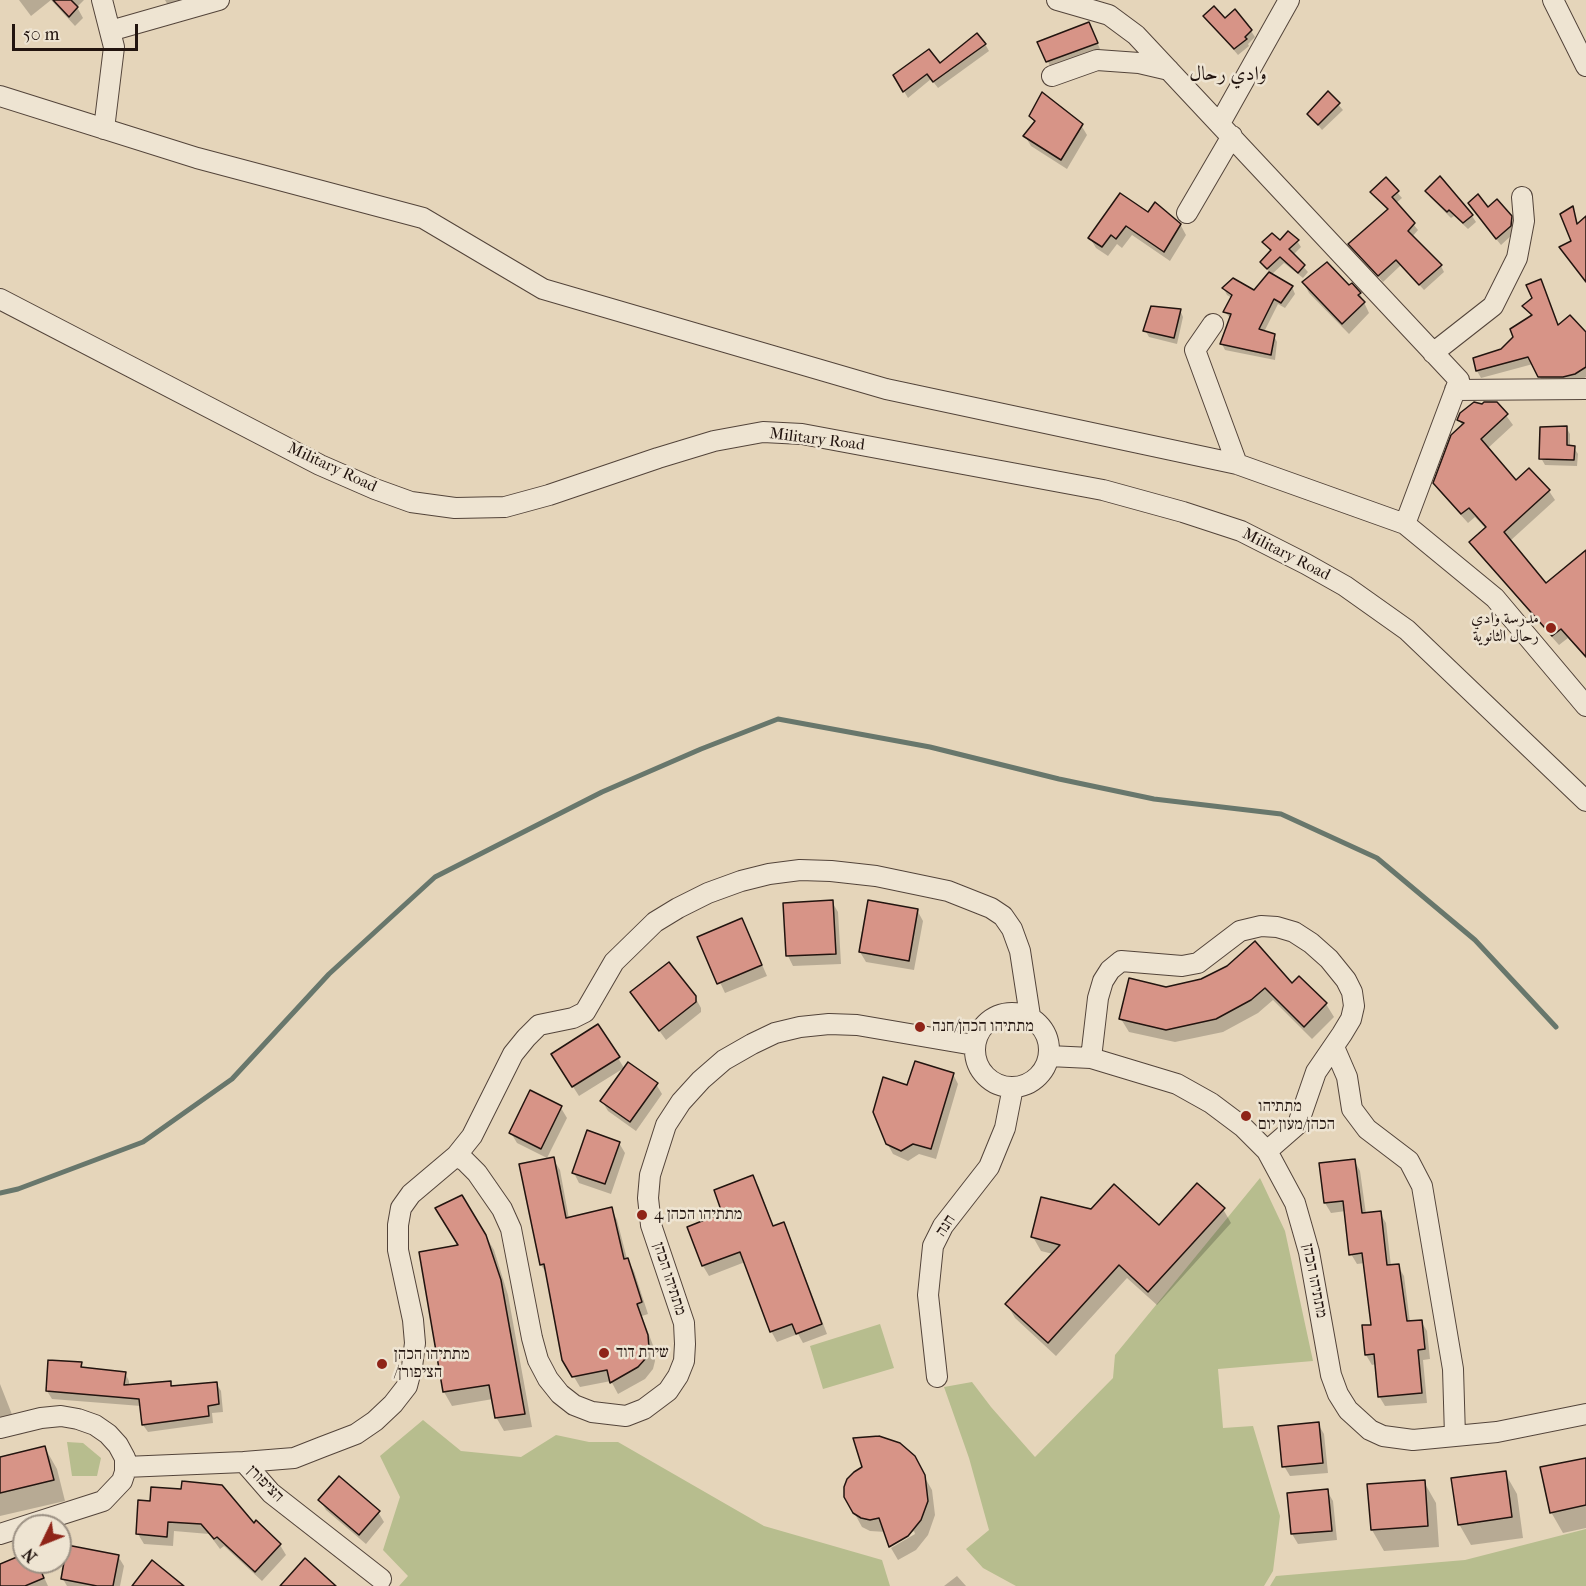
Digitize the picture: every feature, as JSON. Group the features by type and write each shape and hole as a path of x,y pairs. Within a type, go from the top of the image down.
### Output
{"street":[{"path":"102,0 114,47 104,129"},
{"path":"110,31 219,0"},
{"path":"1057,0 1109,15 1136,35 1459,380 1406,524"},
{"path":"1187,213 1288,0"},
{"path":"1553,0 1586,66"},
{"path":"1052,76 1097,60 1139,63 1170,71"},
{"path":"0,96 196,158 423,218 543,289 886,389 1237,464 1406,524 1495,598 1586,706"},
{"path":"1433,353 1493,306 1517,258 1524,221 1522,197"},
{"name":"Military Road","path":"0,299 320,465 411,502 455,508 505,507 549,495 714,441 763,432 812,436 1103,490 1183,512 1241,531 1306,564 1345,586 1407,630 1586,801"},
{"path":"1213,324 1195,350 1237,464"},
{"path":"1455,390 1586,389"},
{"path":"244,1462 294,1458 356,1434 387,1410 407,1386 415,1343 413,1320 398,1250 401,1208 411,1194 456,1156 472,1136 513,1054 532,1031 539,1025 573,1018 585,1012 614,962 655,922 708,892 759,876 800,870 876,876 948,891 973,899 1003,916 1020,951 1030,1016"},
{"path":"1091,1058 1098,998 1103,981 1110,970 1121,961 1133,960 1175,966 1198,963 1240,931 1260,926 1277,927 1294,932 1311,942 1329,959 1346,980 1352,992 1354,1006 1351,1019 1316,1072 1298,1124 1267,1151"},
{"path":"1006,1012 1019,1012 1030,1016 1042,1026 1049,1043 1046,1067 1032,1082 1013,1088 990,1080 980,1071 975,1058 974,1045 980,1029 989,1020 1006,1012"},
{"name":"מתתיהו הכהן","path":"456,1156 477,1173 502,1209 511,1229 532,1338 538,1360 548,1379 574,1406 592,1412 626,1416 645,1409 668,1391 684,1361 684,1323 651,1225 648,1198 650,1175 666,1125 681,1102 701,1080 724,1060 752,1044 776,1033 800,1027 829,1024 858,1025 974,1045"},
{"path":"1334,1047 1347,1077 1352,1109 1367,1129 1409,1161 1422,1186 1453,1369 1455,1436"},
{"name":"מתתיהו הכהן","path":"1049,1056 1091,1058 1177,1084 1211,1103 1243,1127 1267,1151 1295,1203 1309,1252 1331,1375 1338,1394 1348,1410 1370,1430 1383,1436 1413,1440 1497,1432 1586,1414"},
{"name":"חנה","path":"937,1377 928,1295 933,1246 943,1226 989,1167 1005,1128 1013,1088"},
{"path":"0,1428 41,1418 61,1416 78,1419 95,1425 108,1434 118,1445 125,1458 122,1481 103,1501 0,1534"},
{"name":"הציפורן","path":"125,1467 244,1462 271,1493 381,1579"}],"green space":[{"path":"1260,1178 1285,1231 1313,1361 1218,1369 1223,1428 1253,1426 1280,1516 1273,1571 1264,1586 1016,1586 983,1568 966,1549 989,1530 969,1458 944,1387 972,1382 1035,1457 1113,1378 1115,1355"},
{"path":"880,1324 894,1368 823,1389 810,1346"},
{"path":"423,1420 461,1451 521,1457 556,1435 589,1442 618,1442 764,1526 882,1560 890,1586 399,1586 408,1576 383,1550 400,1497 380,1456"},
{"path":"67,1442 83,1443 101,1458 97,1476 72,1476"},
{"path":"1586,1529 1586,1586 1270,1586 1276,1576 1465,1560"}],"building":[{"path":"53,0 71,0 78,7 69,17"},
{"path":"1214,6 1225,18 1235,9 1252,30 1245,37 1247,39 1234,49 1203,16"},
{"path":"1089,22 1098,43 1046,62 1037,42"},
{"path":"977,33 986,44 933,82 927,74 903,92 893,75 929,49 940,63"},
{"path":"1328,91 1340,103 1318,125 1307,114"},
{"path":"1042,92 1083,124 1061,160 1023,136 1035,121 1029,116"},
{"path":"1440,176 1473,215 1463,223 1449,210 1447,212 1425,191"},
{"path":"1386,177 1399,191 1392,197 1415,223 1408,231 1442,265 1419,285 1396,260 1378,276 1348,244 1388,209 1370,192"},
{"path":"1120,193 1148,212 1155,202 1181,224 1164,252 1126,226 1116,239 1111,235 1102,247 1088,238"},
{"path":"1478,194 1488,207 1497,199 1512,216 1511,226 1496,239 1468,203"},
{"path":"1573,206 1577,224 1586,216 1586,282 1559,247 1571,241 1560,214"},
{"path":"1288,231 1299,240 1289,249 1305,265 1298,273 1280,257 1267,269 1260,262 1271,250 1262,242 1272,233 1280,240"},
{"path":"1327,262 1349,285 1352,283 1361,293 1358,295 1365,302 1342,324 1302,282"},
{"path":"1269,272 1293,286 1281,303 1274,299 1259,329 1275,334 1271,355 1220,344 1231,314 1223,312 1232,295 1222,288 1233,278 1254,290"},
{"path":"1541,279 1558,325 1570,315 1586,332 1586,367 1575,374 1563,377 1538,377 1528,357 1476,371 1473,358 1501,349 1513,337 1510,329 1532,315 1522,306 1532,298 1526,285"},
{"path":"1151,306 1181,309 1174,338 1143,331"},
{"path":"1474,402 1482,404 1497,402 1508,414 1481,439 1516,480 1529,468 1550,490 1504,532 1546,583 1586,550 1586,657 1561,629 1552,636 1469,542 1486,527 1469,508 1461,514 1433,483 1451,435 1464,423 1457,420 1460,413"},
{"path":"1567,426 1567,445 1575,446 1574,460 1539,459 1540,427"},
{"path":"833,900 836,954 786,956 783,903"},
{"path":"868,900 918,909 909,961 859,952"},
{"path":"742,918 762,965 717,984 697,937"},
{"path":"1255,941 1292,983 1299,976 1327,1003 1304,1027 1265,988 1251,1000 1216,1019 1166,1030 1119,1019 1129,978 1166,987 1201,979 1227,966"},
{"path":"669,962 696,996 696,1002 659,1031 630,992"},
{"path":"598,1024 620,1057 572,1087 551,1054"},
{"path":"915,1061 954,1073 931,1149 913,1144 901,1151 886,1144 873,1112 883,1077 907,1085"},
{"path":"628,1062 658,1083 630,1122 600,1101"},
{"path":"530,1090 562,1106 541,1149 509,1133"},
{"path":"587,1130 620,1142 605,1184 572,1173"},
{"path":"554,1157 566,1218 612,1207 624,1259 628,1258 642,1302 637,1304 648,1335 647,1357 638,1367 610,1383 607,1370 572,1377 562,1360 544,1264 540,1265 519,1164"},
{"path":"1355,1159 1362,1213 1381,1211 1387,1265 1399,1264 1407,1321 1422,1320 1425,1349 1418,1350 1422,1393 1378,1397 1374,1354 1365,1355 1362,1325 1371,1325 1362,1253 1349,1255 1343,1201 1324,1203 1319,1163"},
{"path":"753,1175 773,1226 784,1222 822,1324 796,1334 792,1324 770,1332 740,1252 702,1266 687,1227 722,1213 714,1190"},
{"path":"1197,1183 1225,1208 1148,1292 1119,1265 1048,1343 1005,1304 1060,1245 1031,1237 1041,1197 1091,1209 1114,1184 1159,1225"},
{"path":"462,1195 486,1235 501,1280 525,1414 495,1418 489,1385 443,1392 419,1252 458,1245 435,1208"},
{"path":"48,1360 82,1362 81,1367 126,1372 124,1385 171,1381 171,1386 217,1382 219,1404 208,1406 209,1416 142,1425 139,1399 46,1391"},
{"path":"1319,1422 1323,1463 1282,1467 1278,1426"},
{"path":"879,1436 900,1443 915,1456 925,1475 928,1501 921,1520 908,1536 889,1547 879,1518 870,1520 861,1518 853,1513 844,1497 847,1479 862,1467 853,1438"},
{"path":"45,1446 54,1480 0,1493 0,1457"},
{"path":"1586,1458 1586,1505 1550,1513 1540,1467"},
{"path":"1506,1471 1512,1517 1458,1525 1451,1478"},
{"path":"339,1476 380,1511 359,1535 318,1500"},
{"path":"1425,1480 1428,1526 1371,1530 1367,1484"},
{"path":"182,1481 222,1485 254,1523 256,1520 281,1544 255,1572 217,1537 214,1539 201,1524 168,1522 167,1537 136,1534 138,1500 150,1501 151,1487 181,1489"},
{"path":"1328,1489 1332,1531 1291,1534 1287,1493"},
{"path":"72,1546 119,1555 113,1586 97,1586 61,1579 62,1574 72,1574"},
{"path":"305,1558 336,1586 280,1586"},
{"path":"12,1559 12,1574 42,1574 44,1578 25,1586 0,1586 0,1564"},
{"path":"152,1560 184,1586 132,1586"}],"waterway":[{"path":"0,1193 18,1189 143,1142 232,1079 329,974 435,877 602,792 778,719 930,747 1059,779 1154,799 1281,814 1377,858 1475,940 1556,1027"}],"place":[{"name":"مدرسة وادي رحال الثانوية","path":"1551,628"},
{"name":"מתתיהו הכהן/חנה","path":"920,1027"},
{"name":"מתתיהו הכהן/מעון יום","path":"1246,1116"},
{"name":"מתתיהו הכהן 4","path":"642,1215"},
{"name":"שירת דוד","path":"604,1353"},
{"name":"מתתיהו הכהן /הציפורן","path":"382,1364"}],"district":[{"name":"وادي رحال","path":"1228,75"}]}
